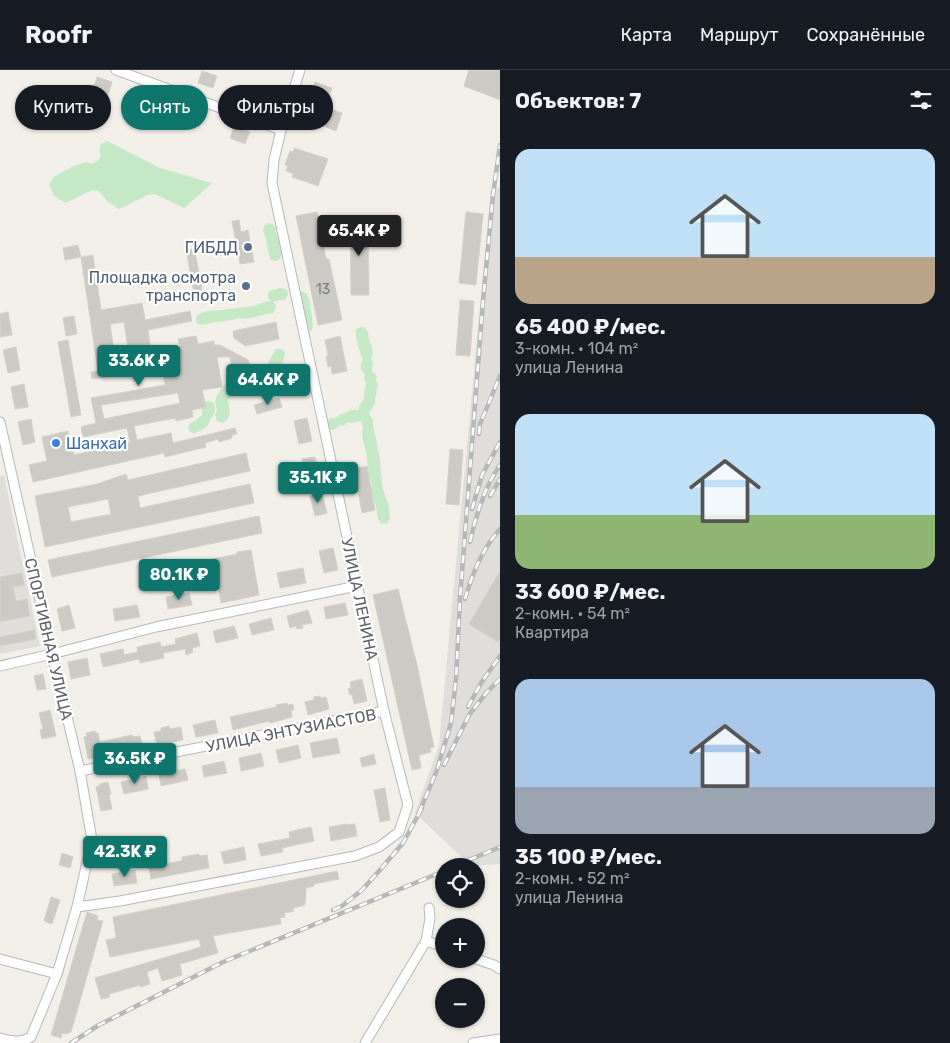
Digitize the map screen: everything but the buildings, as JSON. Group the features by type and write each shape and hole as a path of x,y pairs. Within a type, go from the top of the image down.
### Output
{"street":[{"path":"116,70 218,107"},
{"name":"УЛИЦА ЛЕНИНА","path":"295,85 300,70"},
{"name":"УЛИЦА ЛЕНИНА","path":"77,908 355,856 379,847 399,832 408,805 384,711 272,183 274,160 281,130"},
{"name":"СПОРТИВНАЯ УЛИЦА","path":"0,422 80,771 92,840 77,908 57,974 31,1037 26,1042 0,1038"},
{"path":"0,666 156,627 357,586"},
{"name":"УЛИЦА ЭНТУЗИАСТОВ","path":"80,771 384,711"},
{"path":"365,1043 426,941 430,918 429,908"},
{"path":"426,941 435,944"},
{"path":"0,959 57,974"},
{"path":"485,962 500,969"},
{"path":"474,1043 500,1039"}],"shaded area":[{"path":"500,187 500,864 485,865 485,858 463,858 415,813 439,745 491,190"},
{"path":"4,475 40,646 0,654 0,476"}],"green space":[{"path":"107,141 160,168 212,183 184,208 155,194 148,195 119,209 107,201 99,191 92,190 66,203 54,196 49,184 55,176 74,166 86,162 92,164 100,159 100,145"},
{"path":"269,223 276,228 275,232 281,251 279,260 275,261 270,259 263,231 264,226"},
{"path":"279,288 287,290 288,295 285,300 273,302 276,308 273,313 202,325 197,323 197,315 203,312 253,306 271,301 268,297 269,292"},
{"path":"302,291 307,294 312,318 312,330 307,333 298,294"},
{"path":"364,327 368,332 373,353 371,359 373,362 372,371 377,376 376,381 378,384 375,404 369,413 373,420 382,484 389,508 390,519 384,524 378,519 373,498 361,421 348,422 343,426 339,425 333,430 328,428 327,422 330,418 336,418 340,414 351,410 359,410 359,406 364,399 366,382 364,379 365,374 361,369 363,359 356,332 356,329"},
{"path":"276,349 284,351 285,355 277,371 263,380 235,392 228,400 228,419 222,423 217,421 215,415 217,410 216,398 223,386 233,380 238,380 244,374 264,367"},
{"path":"206,401 213,403 215,408 214,414 206,428 192,433 188,426 202,415 202,406"}],"railway":[{"path":"419,813 437,770 451,723 456,679 460,599 483,301 493,195 500,145"},
{"path":"479,434 480,424 500,376"},
{"path":"472,509 482,475 500,442"},
{"path":"470,542 481,502 489,483 500,465"},
{"path":"490,496 500,479"},
{"path":"465,599 479,562 488,544 500,529"},
{"path":"468,707 481,683 500,656"},
{"path":"444,765 469,715 500,679"},
{"path":"333,910 342,906 362,890 380,870 403,843 422,808"},
{"path":"473,858 500,847"},
{"path":"71,1043 99,1025 223,962 435,875"}],"place":[{"name":"ГИБДД","path":"248,247"},
{"name":"Площадка осмотра транспорта","path":"246,286"},
{"name":"Шанхай","path":"56,443"}]}
